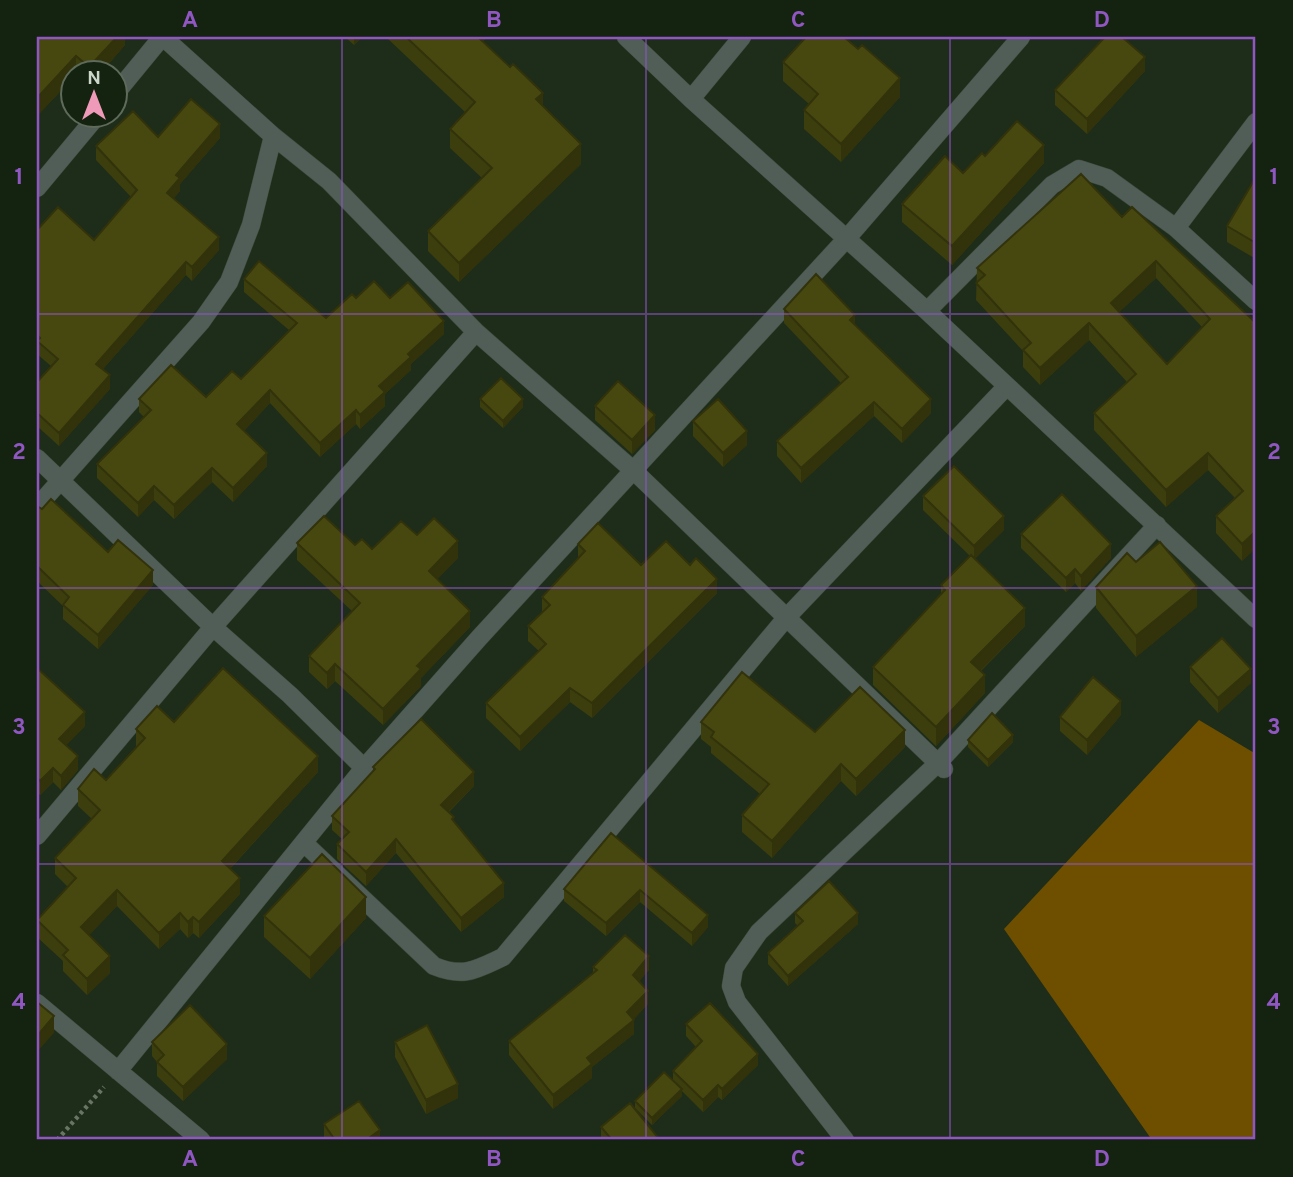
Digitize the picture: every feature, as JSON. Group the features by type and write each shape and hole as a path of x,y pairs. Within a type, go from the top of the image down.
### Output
{"street":[{"path":"130,76 163,37 329,181 476,332 634,471 941,766"},
{"path":"626,37 691,100 848,237 872,263 1256,618"},
{"path":"691,100 742,37"},
{"path":"118,1071 364,768 479,638 848,237 1021,37"},
{"path":"1176,228 1256,122"},
{"path":"37,188 85,130"},
{"path":"37,507 201,322 229,282 251,225 274,136"},
{"path":"927,311 1052,185 1079,169 1107,178 1176,228 1256,301"},
{"path":"37,836 213,628 476,332"},
{"path":"304,843 434,966 453,974 478,969 503,957 786,618 1007,386"},
{"path":"37,458 213,628 290,695 364,768"},
{"path":"845,1140 737,1002 731,986 734,968 760,932 941,766 1157,525"},
{"path":"37,1003 201,1140"}],"path":[{"path":"57,1140 118,1071"}],"shaded area":[{"path":"1199,720 1256,754 1256,1140 1152,1140 1004,929"}],"building":[{"path":"37,37 117,37 96,60 81,60 76,56 72,60 60,60 60,73 37,98"},
{"path":"406,37 478,37 510,67 513,64 543,93 536,99 581,144 459,263 428,231 492,168 450,129 475,102"},
{"path":"806,37 844,37 858,49 862,45 900,78 841,144 804,110 818,94 783,62"},
{"path":"1105,37 1122,37 1145,57 1087,119 1055,90"},
{"path":"191,99 220,124 176,175 180,178 167,193 219,237 192,267 186,262 96,364 110,375 59,433 37,413 37,382 58,359 37,341 40,338 37,335 37,230 58,207 94,240 137,190 96,146 113,130 130,130 130,114 133,111 158,137"},
{"path":"1017,121 1044,145 952,246 902,204 945,156 963,173 982,153 985,156"},
{"path":"1081,174 1122,217 1132,207 1256,323 1256,531 1242,544 1216,516 1243,491 1208,453 1166,490 1094,413 1136,374 1089,323 1040,368 1023,350 1031,343 976,283 985,275 977,268","holes":["1156,261 1210,319 1167,364 1111,303"]},
{"path":"1256,177 1256,243 1227,226"},
{"path":"259,261 326,318 352,294 356,298 374,281 390,298 408,282 444,321 408,354 411,357 379,386 385,392 360,415 356,410 320,443 270,390 237,424 267,453 233,488 212,468 174,505 154,486 138,503 97,464 151,410 139,399 171,365 206,397 232,371 241,379 297,323 244,279"},
{"path":"816,274 855,315 850,320 931,399 902,429 874,402 801,468 777,441 848,377 784,309"},
{"path":"501,378 523,399 503,421 480,399"},
{"path":"618,381 655,415 632,440 595,406"},
{"path":"718,399 747,431 723,453 693,421"},
{"path":"954,466 1004,516 974,546 923,496"},
{"path":"1062,494 1111,544 1081,576 1075,569 1066,578 1021,534"},
{"path":"51,499 108,552 118,540 153,570 98,635 63,605 69,597 37,566 37,506 42,509"},
{"path":"324,516 355,545 362,539 372,549 401,521 417,535 434,518 458,541 429,571 470,611 417,666 421,669 383,709 335,664 327,673 309,656 360,603 297,543"},
{"path":"598,523 641,565 666,541 690,565 696,558 717,579 592,703 570,688 520,737 486,703 546,644 528,626 550,605 542,597 585,551 578,544"},
{"path":"1160,542 1197,586 1136,636 1096,587 1127,553 1136,562"},
{"path":"971,555 1025,608 971,662 985,675 936,727 873,667 945,590 941,585"},
{"path":"1222,638 1251,669 1218,698 1190,667"},
{"path":"37,668 85,712 59,739 78,756 61,776 53,768 40,781 37,778"},
{"path":"223,668 318,756 222,861 240,878 199,922 193,917 188,922 180,913 159,933 117,890 81,927 110,956 87,979 63,955 68,950 37,920 76,878 55,858 100,810 78,789 94,769 106,780 145,738 136,729 157,706 174,722"},
{"path":"742,672 815,732 860,687 905,730 856,779 841,764 772,841 742,815 769,784 711,737 714,732 701,722"},
{"path":"1093,677 1121,701 1087,740 1060,717"},
{"path":"992,713 1013,735 988,760 968,740"},
{"path":"421,719 474,772 441,805 454,817 452,819 504,883 461,918 396,839 366,872 337,844 349,832 332,816 375,769 373,767"},
{"path":"611,833 708,915 692,933 640,890 606,923 564,889"},
{"path":"322,854 366,897 310,958 264,916"},
{"path":"829,881 858,913 788,976 768,953 803,921 795,913"},
{"path":"625,935 649,956 633,975 648,991 627,1012 634,1020 587,1058 592,1064 553,1095 509,1041 597,970 593,967"},
{"path":"37,1002 54,1016 37,1036"},
{"path":"710,1003 758,1054 722,1089 718,1085 703,1100 673,1071 702,1041 686,1024"},
{"path":"190,1005 227,1044 183,1087 157,1062 164,1055 152,1042"},
{"path":"427,1025 458,1084 426,1100 395,1042"},
{"path":"664,1072 682,1089 652,1118 635,1101"},
{"path":"359,1101 380,1130 366,1140 335,1140 324,1124"},
{"path":"630,1103 660,1140 612,1140 601,1127"}]}
